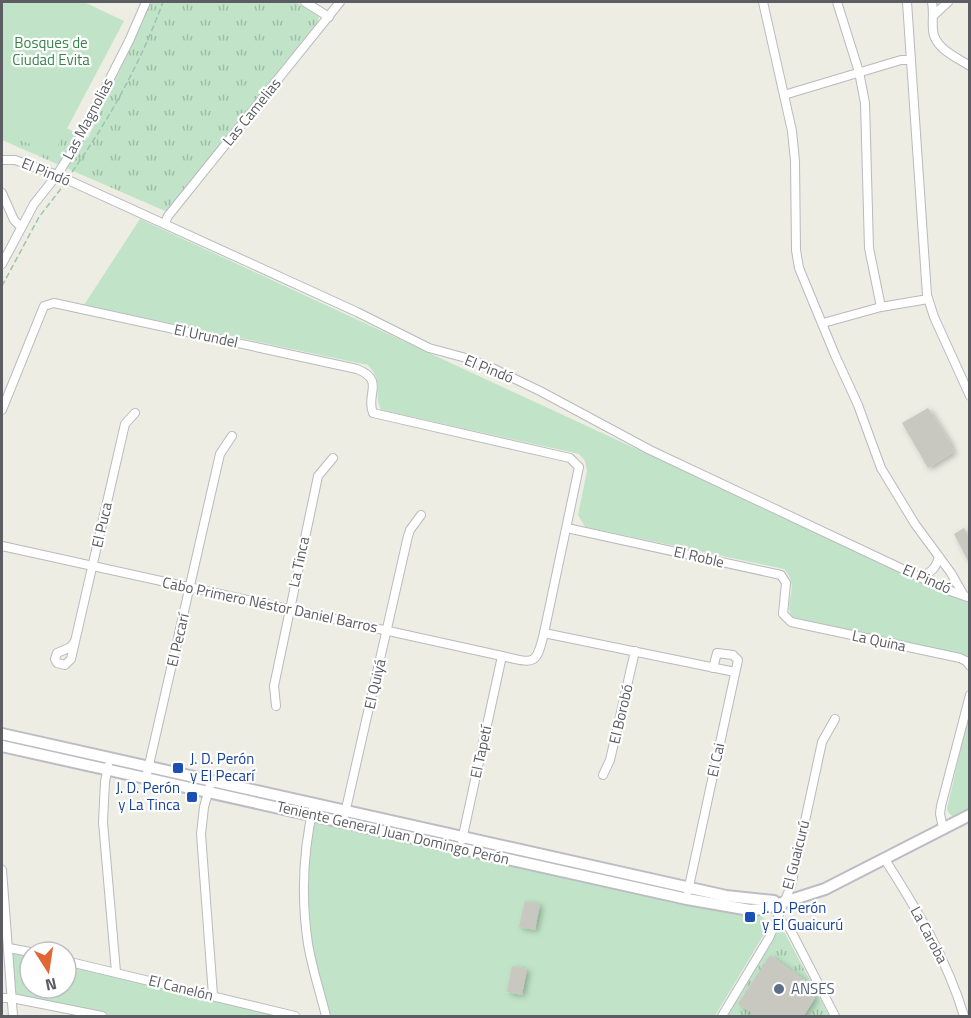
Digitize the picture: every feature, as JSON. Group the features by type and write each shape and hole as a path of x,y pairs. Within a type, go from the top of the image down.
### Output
{"main road":[{"name":"Teniente General Juan Domingo Perón","path":"2,734 109,764"},
{"name":"Teniente General Juan Domingo Perón","path":"2,746 148,772 688,893 742,899 784,901 825,889 969,815"}],"street":[{"name":"Las Magnolias","path":"2,262 39,196 57,175 89,120 146,2"},
{"path":"305,2 329,17"},
{"name":"Las Camelias","path":"165,223 168,216 340,2"},
{"path":"763,2 794,145 797,260 802,277 858,405 881,468 915,524 966,596"},
{"path":"837,2 859,72 866,114 869,248 880,307"},
{"path":"907,2 928,298 953,364 969,396"},
{"path":"932,2 935,14 932,24 934,39 969,66"},
{"path":"935,14 948,2"},
{"path":"784,94 901,60 911,60"},
{"name":"El Pindó","path":"2,160 15,160 57,175 357,312 429,348 466,358 515,379 650,450 945,589 966,596"},
{"path":"2,193 14,220 21,227"},
{"path":"823,323 880,307 928,298"},
{"name":"El Urundel","path":"2,410 44,306 54,303 364,372 370,375 372,380 374,387 370,406 373,413 378,416 570,458 579,467 567,528"},
{"name":"El Puca","path":"75,640 125,424 135,413"},
{"name":"El Pecarí","path":"148,772 220,454 232,436"},
{"name":"La Tinca","path":"276,706 274,686 318,476 333,458"},
{"name":"El Quiyá","path":"345,817 408,536 421,515"},
{"path":"567,528 544,633 635,651 713,668 735,672 738,660 736,656 717,653 713,668"},
{"name":"El Roble","path":"567,528 781,575 786,583 783,614 791,622"},
{"name":"Cabo Primero Néstor Daniel Barros","path":"2,546 526,661 537,657 544,633"},
{"path":"920,577 937,566 939,557"},
{"name":"La Quina","path":"791,622 960,658 968,663"},
{"name":"El Borobó","path":"603,775 610,760 635,651"},
{"name":"El Tapetí","path":"461,843 502,656"},
{"name":"El Cai","path":"688,893 735,672"},
{"path":"943,828 941,806 969,695"},
{"name":"El Guaicurú","path":"722,1017 769,938 791,886 822,742 835,719"},
{"path":"109,764 102,804 116,972"},
{"path":"209,786 201,834 213,995"},
{"path":"313,810 305,860 305,926 326,1017"},
{"name":"La Caroba","path":"884,858 932,938 957,992 964,1017"},
{"path":"2,870 13,1017"},
{"path":"777,919 789,927 835,1017"},
{"path":"9,948 18,950"},
{"name":"El Canelón","path":"78,964 295,1017"},
{"path":"2,998 12,998 102,1017"}],"green space":[{"name":"Bosques de Ciudad Evita","path":"2,2 84,2 124,21 54,153 2,133"},
{"path":"151,2 296,2 319,17 317,23 170,211 165,211 2,140 2,99 88,138"},
{"path":"140,219 969,603 969,660 965,656 792,617 789,606 791,583 784,569 585,527 578,515 587,471 585,461 579,454 381,410 378,383 368,365 84,305"},
{"path":"969,712 969,811 960,816 954,816 947,809"},
{"path":"316,823 759,914 764,918 766,931 715,1016 330,1016 315,965 309,909 309,848"},
{"name":"ANSES","path":"781,926 829,1016 727,1016"},
{"path":"9,948 18,950 18,999 12,998"},
{"path":"78,964 295,1016 102,1016 22,1000 78,1000"}],"building":[{"path":"928,408 954,452 928,468 902,423"},
{"path":"964,528 969,538 969,563 954,534"},
{"path":"525,901 540,904 535,930 519,927"},
{"name":"ANSES","path":"770,955 806,981 815,998 803,1017 758,1017 738,1004"},
{"path":"512,966 527,969 522,995 507,992"}],"place":[{"name":"J. D. Perón y El Pecarí","path":"178,768"},
{"name":"J. D. Perón y La Tinca","path":"192,797"},
{"name":"J. D. Perón y El Guaicurú","path":"750,917"},
{"name":"ANSES","path":"779,989"}]}
